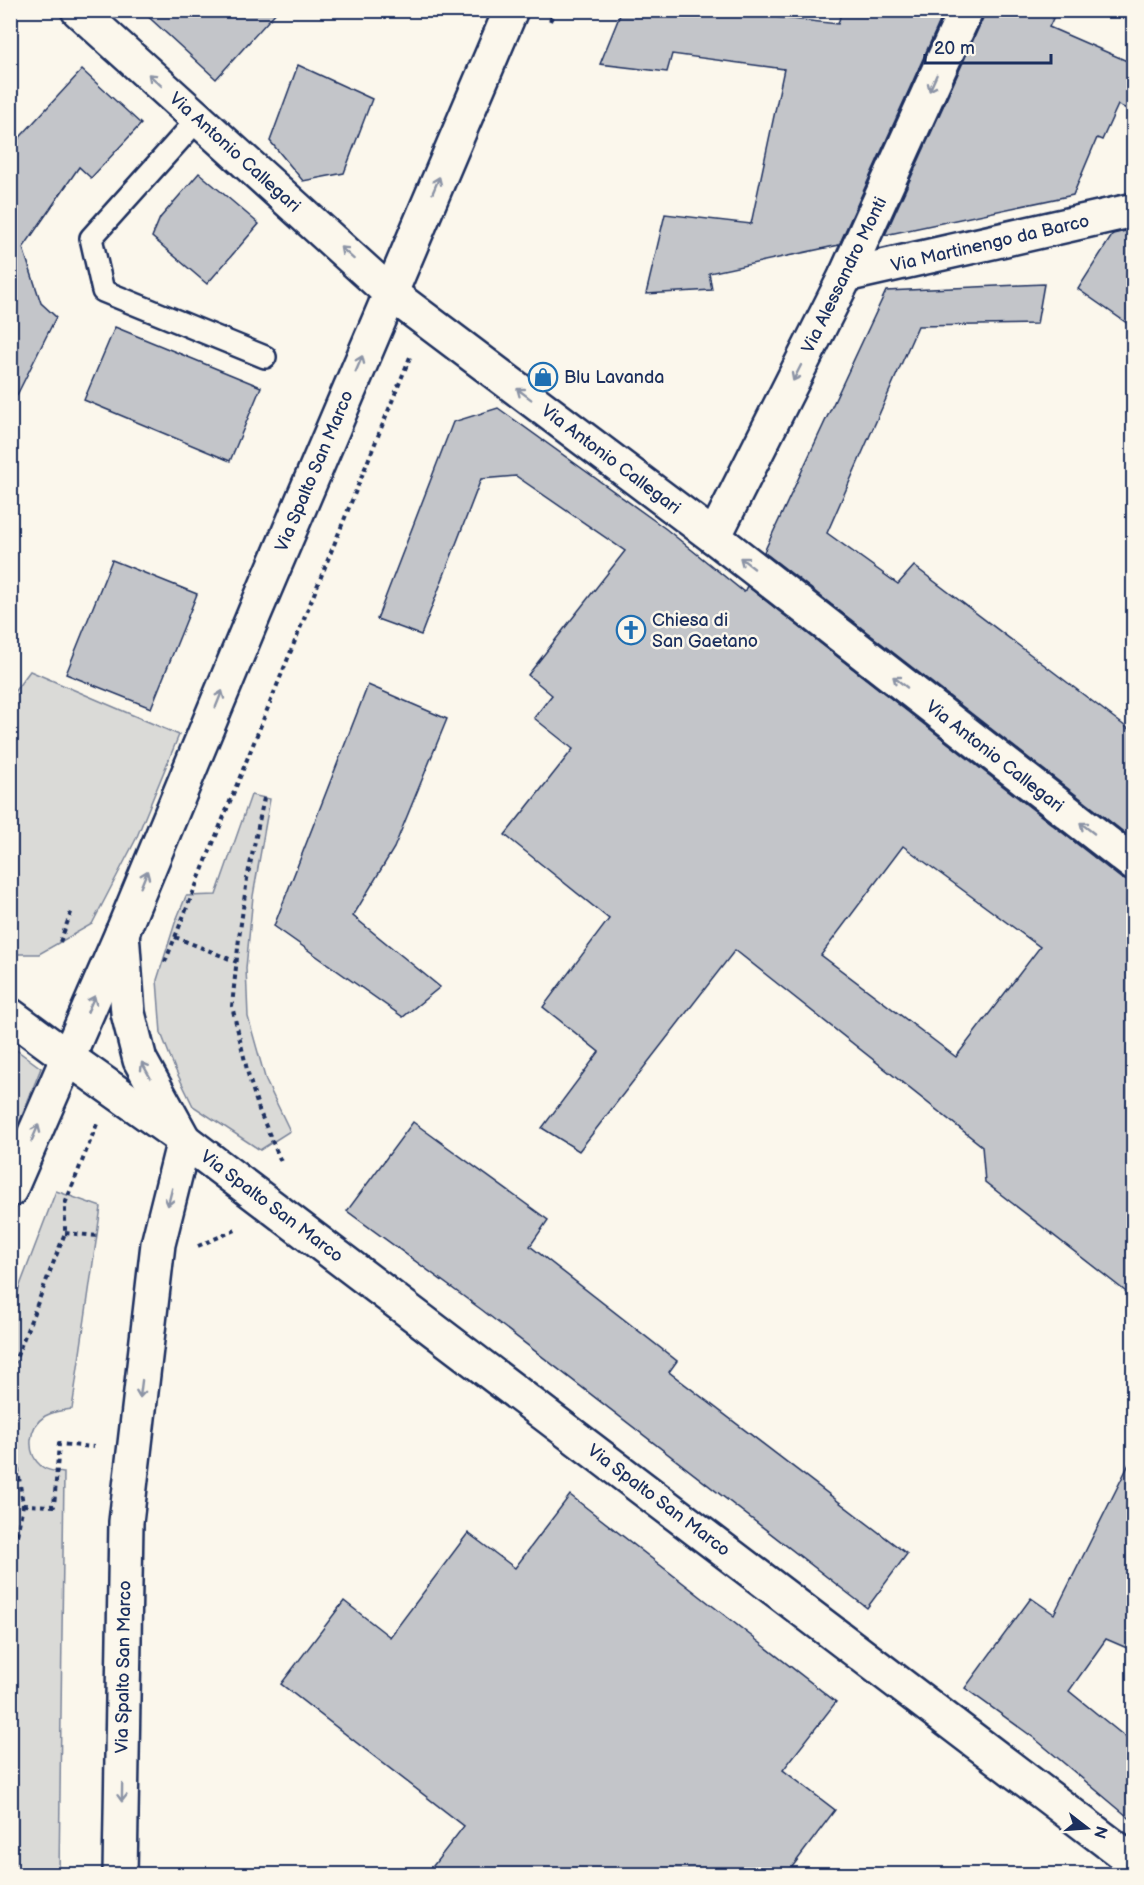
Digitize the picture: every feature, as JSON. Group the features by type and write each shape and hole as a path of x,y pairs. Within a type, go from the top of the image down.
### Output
{"street":[{"name":"Via Antonio Callegari","path":"78,10 390,292 714,537 1134,864"},
{"name":"Via Spalto San Marco","path":"10,1190 122,933 390,292 511,10"},
{"name":"Via Alessandro Monti","path":"714,537 846,275 966,10"},
{"name":"Via Martinengo da Barco","path":"846,275 1134,210"},
{"name":"Via Spalto San Marco","path":"120,1875 126,1522 158,1244 184,1140 140,1060 128,1013 122,933"},
{"name":"Via Spalto San Marco","path":"10,1015 184,1140 1134,1862"}],"lane":[{"path":"198,120 91,238 103,291 265,357"}],"path":[{"path":"550,21 555,10"},
{"path":"161,970 425,319"},
{"path":"264,798 247,879 232,1006 240,1043 260,1110 284,1168"},
{"path":"60,942 72,910"},
{"path":"175,937 237,962"},
{"path":"10,1372 65,1233 65,1204 112,1089"},
{"path":"193,1248 242,1227"},
{"path":"65,1233 98,1236"},
{"path":"10,1570 23,1505 15,1450 13,1366"},
{"path":"23,1505 54,1506 59,1444 94,1447"}],"shaded area":[{"path":"30,671 179,735 136,839 92,924 39,954 11,954 11,696"},
{"path":"251,795 270,799 253,896 246,968 248,1017 266,1081 290,1131 260,1150 193,1106 161,1033 157,980 186,896 216,895"},
{"path":"11,1046 41,1068 11,1143"},
{"path":"56,1191 101,1207 72,1409 45,1416 35,1427 31,1440 33,1454 41,1466 64,1473 59,1874 11,1874 11,1309"}],"building":[{"path":"141,10 278,10 216,79"},
{"path":"622,10 710,10 838,24 842,10 945,10 839,245 709,273 712,290 646,294 665,214 751,224 784,69 672,54 667,72 600,64"},
{"path":"984,10 1057,10 1049,27 1134,64 1134,112 1118,105 1102,140 1097,138 1073,195 885,235 983,18"},
{"path":"298,65 372,99 344,173 303,181 270,141"},
{"path":"82,70 141,124 91,178 79,167 23,248 41,303 56,317 10,409 10,148"},
{"path":"199,173 259,224 207,284 152,237 160,218"},
{"path":"1134,229 1134,328 1078,289 1113,234"},
{"path":"1044,284 1037,324 918,326 827,533 898,584 914,566 1134,733 1134,840 764,552 886,291"},
{"path":"115,327 261,387 230,461 84,400"},
{"path":"498,408 666,529 744,592 747,586 1122,879 1134,882 1134,1298 985,1182 982,1146 735,950 579,1151 542,1128 599,1052 543,1007 609,919 505,835 573,749 534,718 552,695 528,675 625,551 516,476 481,479 421,635 377,619 453,422","holes":["903,846 1040,947 956,1057 821,955"]},
{"path":"112,560 197,594 151,708 66,674"},
{"path":"368,685 447,719 394,848 353,916 440,987 403,1017 274,926"},
{"path":"413,1122 548,1220 530,1246 677,1361 669,1372 907,1554 867,1608 482,1310 347,1211"},
{"path":"1134,1454 1134,1651 1106,1639 1069,1691 1134,1744 1134,1822 1034,1738 965,1688 1031,1598 1054,1614"},
{"path":"570,1495 836,1702 783,1770 835,1810 786,1875 426,1875 464,1826 281,1684 344,1601 390,1637 468,1533 515,1568"}],"place":[{"name":"Blu Lavanda","path":"543,377"},
{"name":"Chiesa di San Gaetano","path":"631,630"}]}
